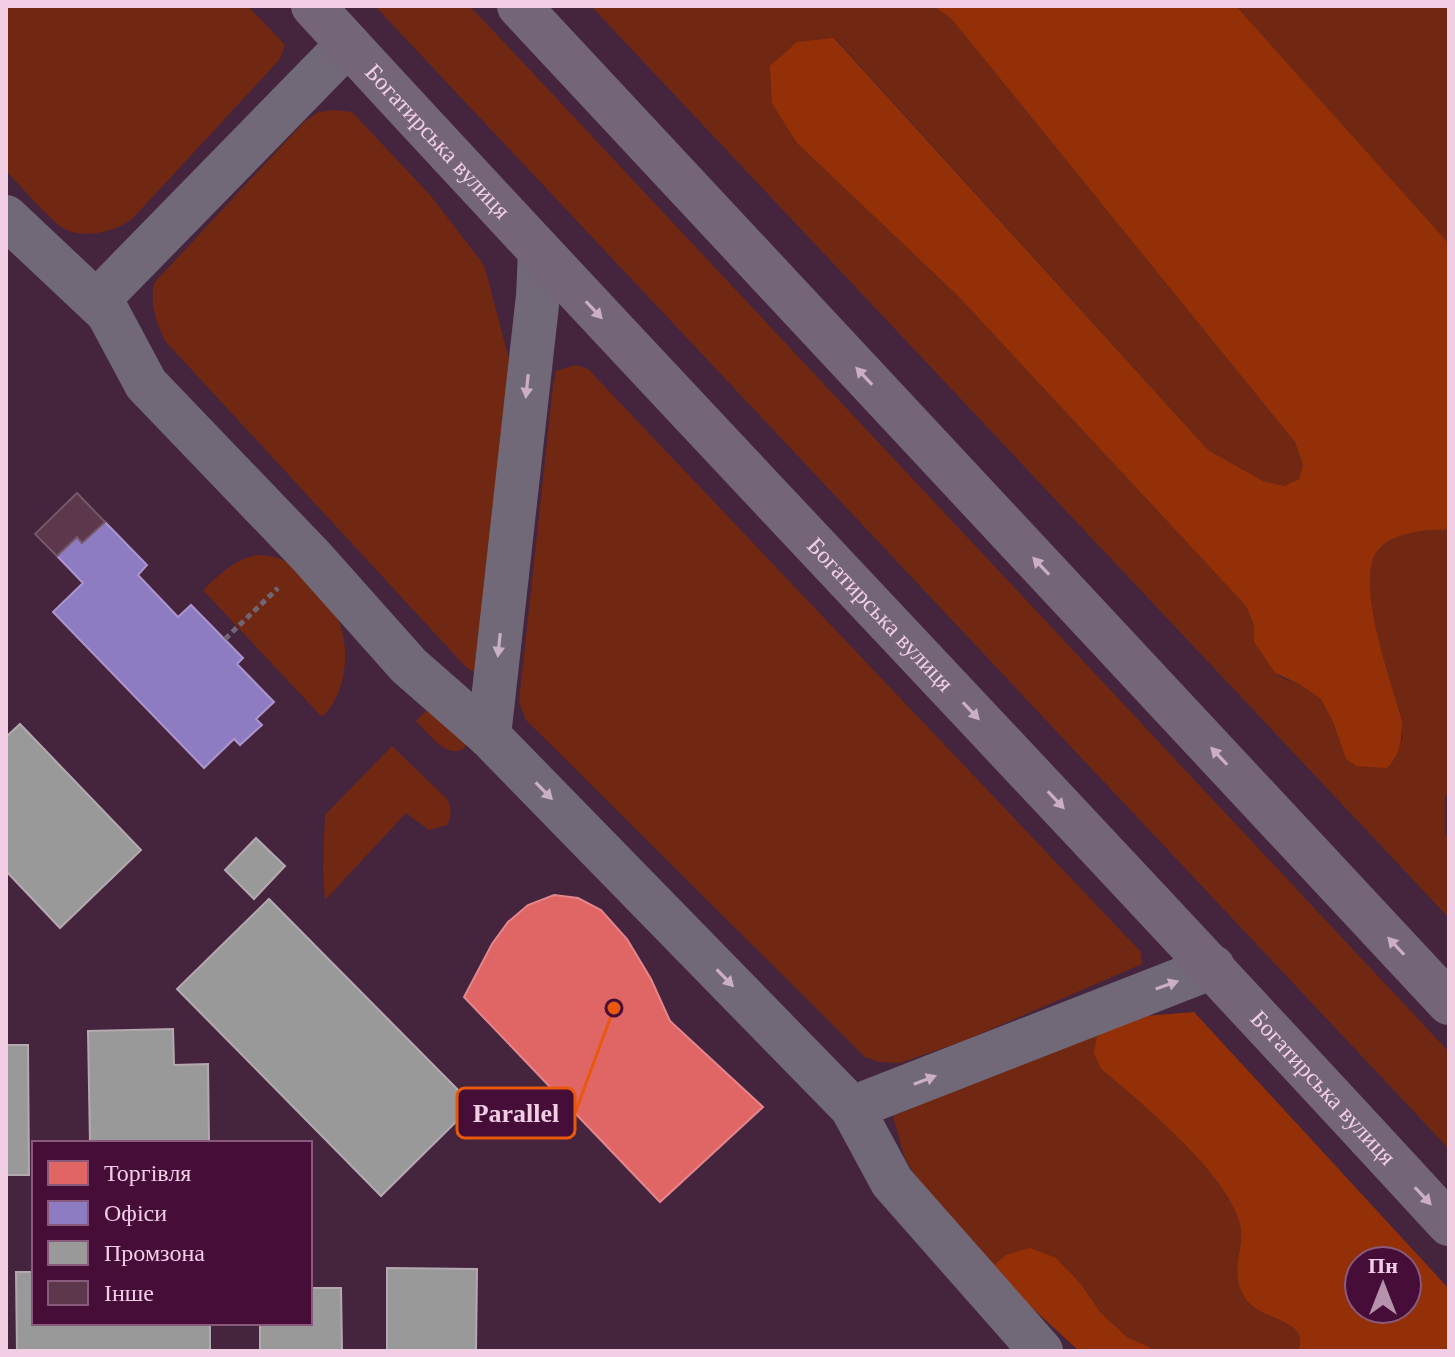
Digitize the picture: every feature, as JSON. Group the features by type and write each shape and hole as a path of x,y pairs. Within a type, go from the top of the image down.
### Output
{"main road":[{"name":"Богатирська вулиця","path":"313,6 540,253 1213,967 1449,1224"},
{"path":"519,6 1449,1003"}],"lane":[{"path":"97,301 348,44"},
{"path":"6,217 108,313 146,384 311,556 409,666 489,736 852,1108 892,1182 1041,1351"},
{"path":"489,736 538,296 540,253"},
{"path":"852,1108 1213,967"}],"path":[{"path":"225,639 311,556"}],"shaded area":[{"path":"6,6 248,6 285,45 280,59 133,218 108,231 77,233 68,231 53,220 6,171"},
{"path":"375,6 470,6 1449,1052 1449,1149"},
{"path":"591,6 933,6 951,17 1295,442 1303,465 1299,479 1284,486 1263,481 1208,450 835,38 797,143 958,296 1246,606 1254,625 1254,642 1275,673 1321,699 1346,759 1402,741 1402,721 1373,617 1370,576 1373,559 1385,543 1395,538 1429,530 1449,530 1449,792 1445,796 1445,834 1449,838 1449,918"},
{"path":"933,6 1236,6 1449,244 1449,530 1406,534 1385,543 1373,559 1370,576 1378,640 1402,721 1399,746 1387,768 1357,766 1346,759 1321,699 1275,673 1254,642 1254,625 1246,606 958,296 797,143 772,103 770,66 797,42 834,38 1208,450 1263,481 1284,486 1299,479 1303,465 1295,442 951,18"},
{"path":"1236,6 1449,6 1449,244 1440,235"},
{"path":"319,112 352,112 430,195 481,261 510,363 480,667 473,672 166,342 155,314 154,283 305,121"},
{"path":"576,365 588,369 1141,952 1142,964 966,1040 900,1063 879,1062 865,1057 526,720 519,702 553,386 556,371"},
{"path":"260,555 278,558 290,565 330,607 339,623 345,666 338,694 322,717 203,590 236,563"},
{"path":"432,705 465,739 465,747 459,751 446,749 416,721"},
{"path":"392,746 446,798 450,808 449,821 447,825 429,830 406,813 325,900 325,815"},
{"path":"1194,1012 1408,1245 1343,1245 1343,1325 1423,1325 1423,1261 1449,1289 1449,1351 1298,1351 1300,1340 1297,1332 1252,1306 1240,1288 1237,1268 1241,1231 1231,1202 1218,1182 1180,1139 1101,1069 1094,1053 1098,1031 1144,1016"},
{"path":"1098,1031 1101,1069 1180,1139 1218,1182 1231,1202 1241,1231 1237,1268 1240,1288 1252,1306 1297,1332 1300,1340 1298,1351 1158,1351 1127,1337 1100,1312 1081,1284 1056,1258 990,1269 932,1207 904,1156 893,1116"},
{"path":"1030,1248 1056,1258 1081,1284 1100,1312 1127,1337 1158,1351 1079,1351 990,1269 1006,1255"}],"building: Торгівля":[{"path":"554,895 578,898 601,910 627,939 651,979 670,1021 763,1107 660,1202 464,997 492,944 508,922 528,905"}],"building: Офіси":[{"path":"105,522 147,565 138,575 178,617 191,605 243,658 237,664 274,702 256,719 262,725 240,745 234,739 204,768 53,612 83,583 57,556 77,537 82,543"}],"building: Промзона":[{"path":"20,724 141,850 60,928 6,871 6,737"},
{"path":"256,838 285,866 254,899 225,870"},
{"path":"269,899 473,1105 381,1196 177,989"},
{"path":"173,1029 174,1065 208,1064 209,1141 90,1141 88,1031"},
{"path":"6,1045 28,1045 29,1175 6,1175"},
{"path":"387,1268 477,1269 476,1351 387,1351"},
{"path":"16,1272 32,1272 32,1325 210,1325 210,1351 17,1351"},
{"path":"312,1288 341,1288 342,1351 260,1351 260,1325 312,1325"}],"building: Інше":[{"path":"77,493 105,522 82,543 77,537 57,556 35,534"}],"place":[{"name":"Parallel","path":"614,1008"}]}
